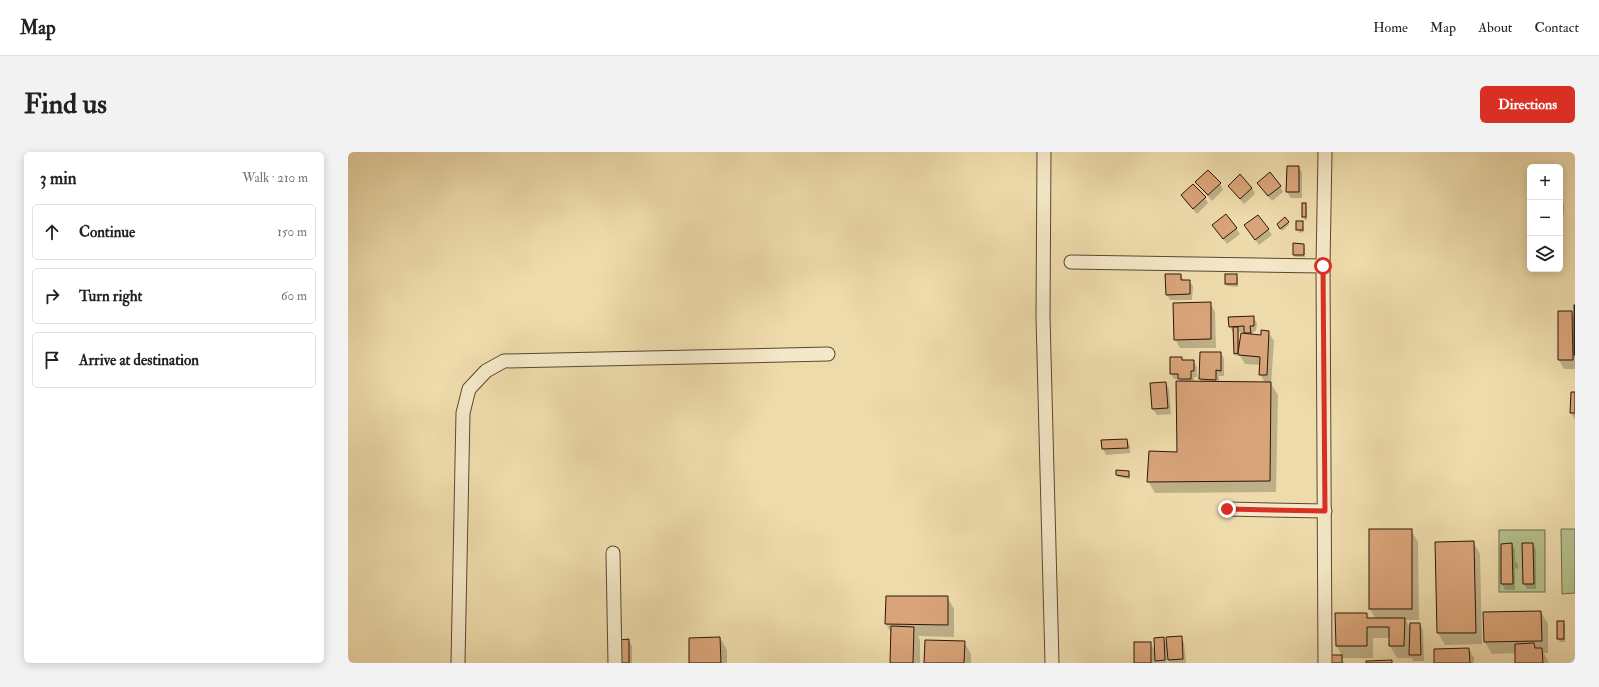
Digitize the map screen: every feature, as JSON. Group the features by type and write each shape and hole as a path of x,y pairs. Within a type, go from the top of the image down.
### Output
{"street":[{"path":"1044,152 1043,317 1052,663"},
{"path":"1325,152 1323,266 1325,663"},
{"path":"1071,262 1323,266"},
{"path":"458,663 463,414 469,389 486,371 504,361 828,354"},
{"path":"1227,509 1325,511"},
{"path":"613,552 615,663"}],"green space":[{"path":"1561,529 1575,529 1575,593 1562,594"},
{"path":"1499,530 1545,530 1545,592 1499,592"}],"building":[{"path":"1287,166 1299,166 1299,192 1286,192"},
{"path":"1208,170 1221,183 1208,195 1195,182"},
{"path":"1270,172 1281,186 1268,196 1257,183"},
{"path":"1240,174 1252,188 1240,199 1228,186"},
{"path":"1193,184 1206,197 1193,209 1181,195"},
{"path":"1302,203 1306,203 1306,217 1302,217"},
{"path":"1226,214 1237,228 1223,239 1212,225"},
{"path":"1258,215 1269,229 1255,240 1244,225"},
{"path":"1285,217 1289,222 1280,229 1277,224"},
{"path":"1296,221 1303,221 1303,230 1296,230"},
{"path":"1293,243 1304,244 1304,255 1293,255"},
{"path":"1165,274 1181,274 1181,280 1190,280 1190,294 1166,295"},
{"path":"1225,274 1237,274 1237,284 1225,284"},
{"path":"1211,302 1211,339 1174,340 1173,303"},
{"path":"1575,305 1575,355 1574,355"},
{"path":"1558,311 1572,311 1573,360 1558,360"},
{"path":"1254,316 1254,326 1250,326 1251,333 1244,333 1244,326 1229,327 1228,317"},
{"path":"1233,327 1238,327 1238,353 1234,354"},
{"path":"1261,330 1269,331 1267,375 1259,375 1260,357 1239,355 1238,353 1241,333 1261,335"},
{"path":"1200,352 1221,352 1221,371 1216,370 1216,380 1199,379"},
{"path":"1170,357 1182,357 1182,360 1194,360 1194,371 1191,371 1191,379 1178,379 1178,374 1170,374"},
{"path":"1176,381 1271,382 1270,481 1147,482 1149,451 1177,452"},
{"path":"1166,382 1168,408 1152,409 1150,383"},
{"path":"1571,392 1575,392 1575,413 1570,413"},
{"path":"1127,439 1128,448 1102,449 1101,440"},
{"path":"1116,470 1129,471 1129,477 1116,475"},
{"path":"1369,529 1412,529 1412,609 1369,609"},
{"path":"1474,541 1476,633 1437,633 1435,542"},
{"path":"1512,543 1513,584 1501,584 1501,544"},
{"path":"1522,543 1533,543 1534,584 1523,584"},
{"path":"886,596 948,596 948,625 885,624"},
{"path":"1541,611 1542,641 1484,642 1483,612"},
{"path":"1335,613 1367,613 1367,618 1405,618 1404,646 1389,646 1389,627 1367,627 1367,646 1336,646"},
{"path":"1557,621 1564,621 1564,639 1557,639"},
{"path":"1410,623 1420,623 1421,655 1409,655"},
{"path":"891,626 914,627 913,663 890,663"},
{"path":"1182,636 1183,659 1168,660 1166,637"},
{"path":"720,637 721,663 689,663 689,638"},
{"path":"1164,637 1165,660 1155,661 1154,638"},
{"path":"629,639 629,663 619,663 619,640"},
{"path":"925,640 965,641 964,663 924,663"},
{"path":"1134,642 1151,642 1151,663 1134,663"},
{"path":"1534,643 1535,648 1542,648 1543,663 1515,663 1515,644"},
{"path":"1469,648 1470,663 1434,663 1434,649"},
{"path":"1329,655 1342,655 1342,663 1329,663"},
{"path":"1392,660 1392,663 1366,663 1366,661"}],"route":[{"path":"1227,509 1325,511 1323,266"}]}
